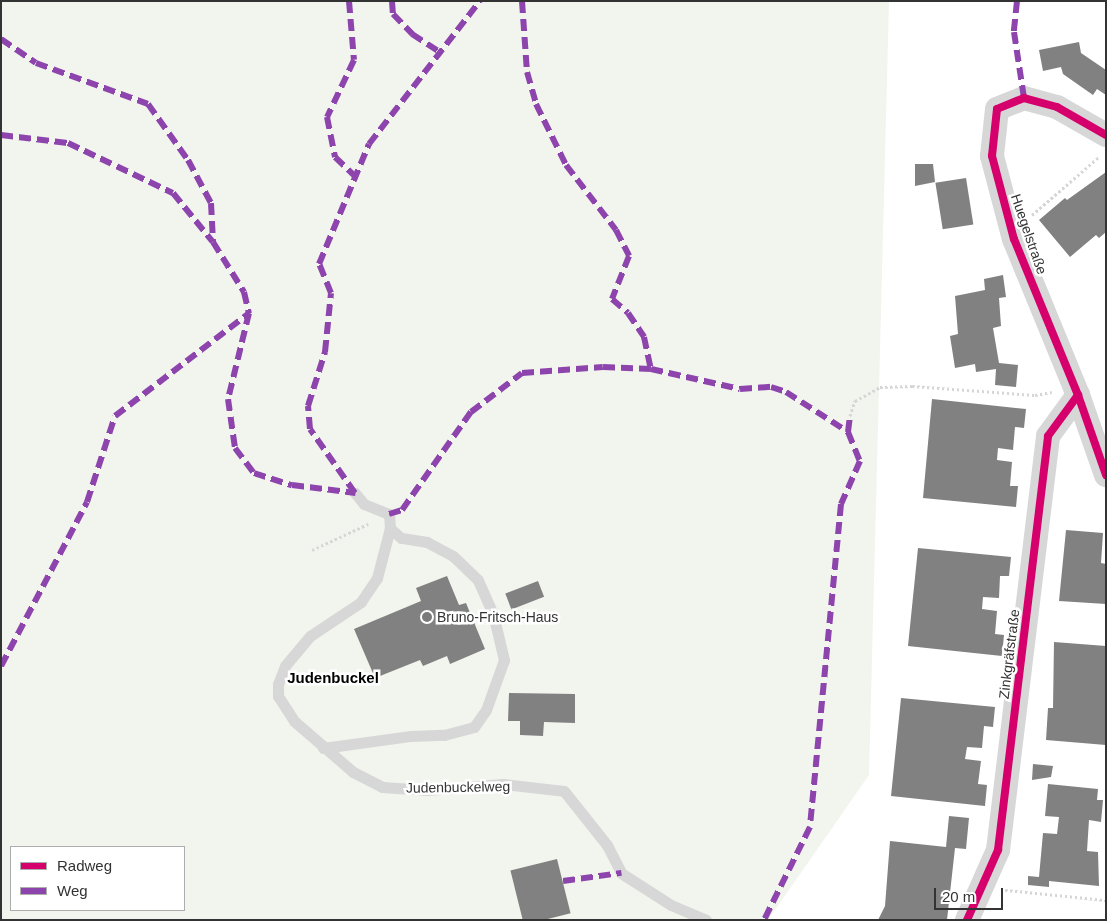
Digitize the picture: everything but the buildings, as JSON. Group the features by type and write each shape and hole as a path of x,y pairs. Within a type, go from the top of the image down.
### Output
{"street":[{"name":"Huegelstraße","path":"1106,135 1057,107 1024,98 997,108 992,156 1006,214 1077,391 1106,475"},
{"name":"Zinkgräfstraße","path":"968,920 998,850 1048,436 1077,391"}],"lane":[{"path":"355,493 364,504 389,514"},
{"name":"Judenbuckelweg","path":"389,514 390,528 377,578 361,602 310,636 285,666 278,684 278,696 294,721 353,772 382,787 427,790 503,784 564,791 607,845 621,873 671,905 706,920"},
{"path":"323,748 412,736 444,735 474,727 486,710 504,660 493,614 478,580 452,556 428,542 400,538 390,528"}],"path":[{"path":"1051,197 1106,152"},
{"path":"850,416 855,401 880,387 912,386 1035,395 1077,391"},
{"path":"312,550 389,514"},
{"path":"982,888 1106,900"}],"shaded area":[{"path":"1,1 889,1 869,775 768,920 1,920"}],"marked path":[{"path":"349,1 354,60 327,117 335,157 355,176"},
{"path":"392,1 393,14 412,34 440,52"},
{"path":"355,493 310,429 308,406 325,352 331,293 319,264 369,144 480,1"},
{"path":"522,1 527,72 536,104 566,165 616,230 629,256 612,299 628,313 644,337 651,369 740,389 771,387 786,392 848,432 860,461 841,504 810,827 764,920"},
{"path":"1017,1 1014,32 1024,98"},
{"path":"1,39 36,63 148,104 188,160 211,203 213,242"},
{"path":"1,135 68,143 173,193 213,242 244,292 249,313 228,399 235,448 254,473 292,485 355,493"},
{"path":"1,666 87,502 115,416 249,313"},
{"path":"389,514 402,510 471,412 522,373 603,367 651,369"},
{"path":"848,432 850,416"},
{"path":"563,881 621,873"}],"cycle path":[{"path":"1106,135 1057,107 1024,98 997,109 992,156 1014,239 1078,395 1106,475"},
{"path":"967,920 998,850 1048,436 1078,395"}],"place":[{"name":"Bruno-Fritsch-Haus","path":"427,617"}],"district":[{"name":"Judenbuckel","path":"333,678"}]}
